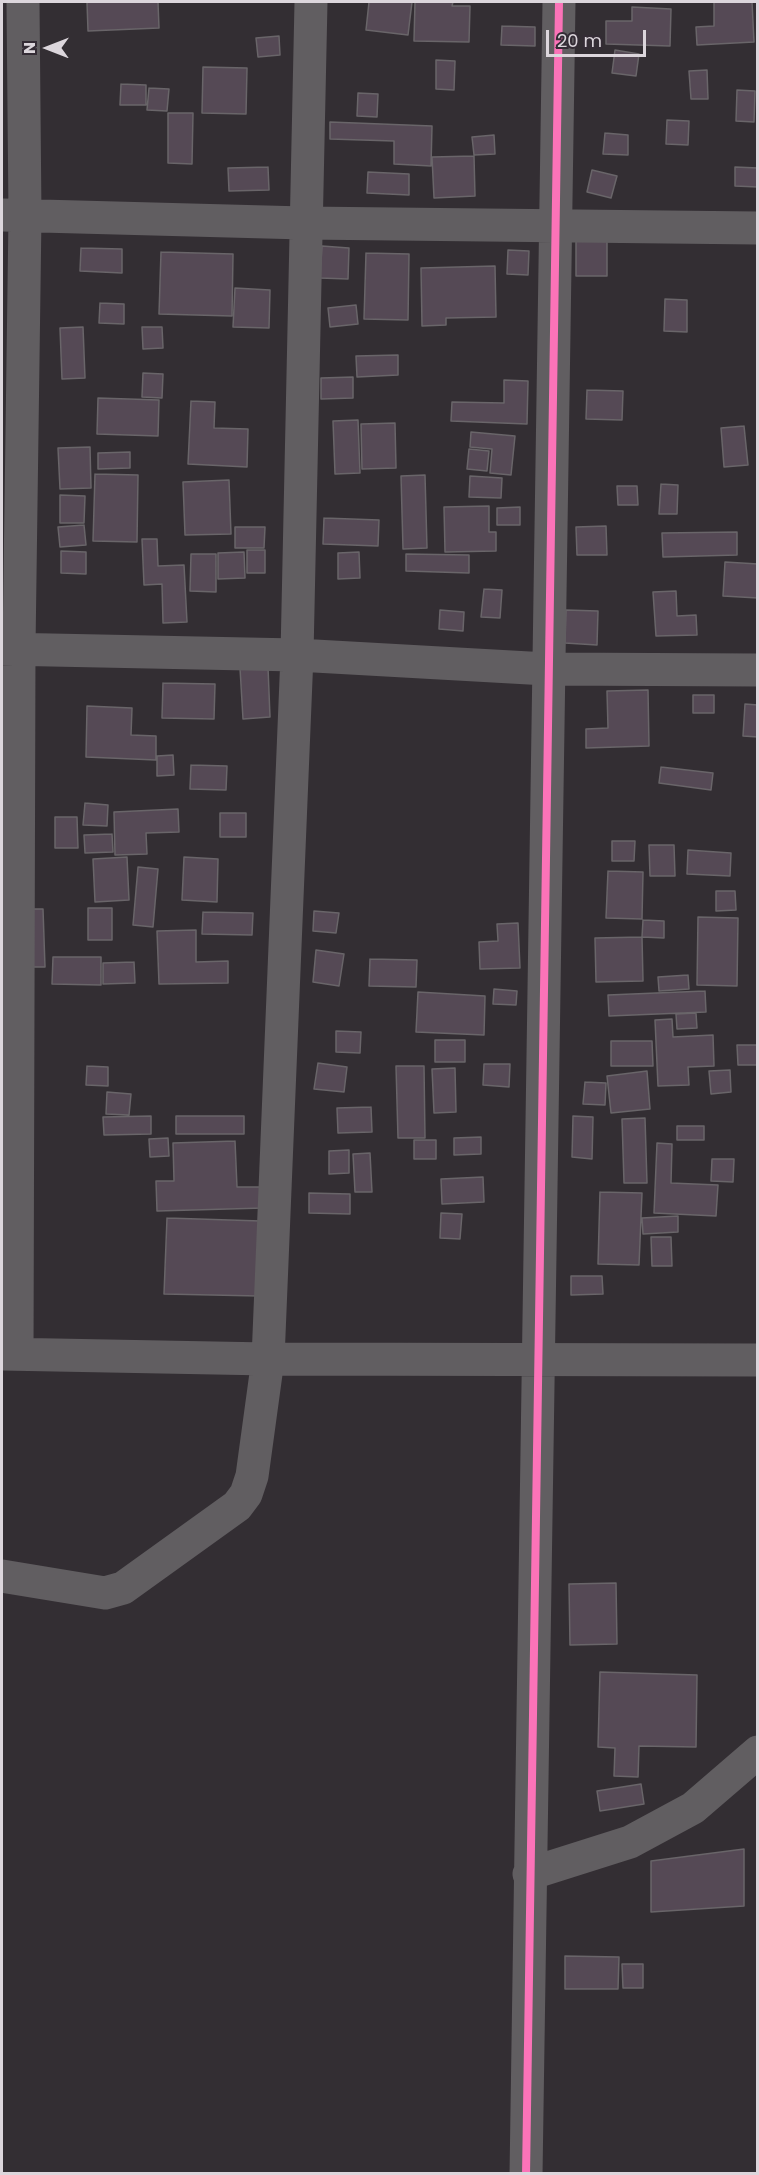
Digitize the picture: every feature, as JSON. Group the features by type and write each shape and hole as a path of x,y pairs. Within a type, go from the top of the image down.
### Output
{"street":[{"path":"23,2 13,215 9,1354 268,1359 758,1360"},
{"path":"2,1576 105,1593 123,1588 237,1506 246,1494 252,1476 268,1359 297,655 304,223 311,2"},
{"path":"526,2174 529,1874 540,1360 547,669 559,2"},
{"path":"13,215 304,223 758,228"},
{"path":"10,648 297,655 547,669 758,670"},
{"path":"529,1874 630,1842 693,1808 758,1752"}],"building":[{"path":"87,2 158,2 159,28 88,31"},
{"path":"369,2 412,2 408,35 366,30"},
{"path":"415,2 453,2 452,6 470,6 469,42 414,41"},
{"path":"714,2 752,2 754,42 697,45 696,27 714,26"},
{"path":"632,7 671,9 670,46 606,44 606,21 632,21"},
{"path":"502,26 535,27 535,46 501,45"},
{"path":"279,36 280,55 258,57 256,38"},
{"path":"615,50 639,54 636,76 612,73"},
{"path":"436,60 455,61 454,90 436,89"},
{"path":"203,67 247,68 246,114 202,113"},
{"path":"707,70 708,99 691,99 689,71"},
{"path":"121,84 146,85 146,105 120,105"},
{"path":"149,88 169,89 167,111 147,110"},
{"path":"737,90 755,91 754,122 736,121"},
{"path":"358,93 378,94 377,117 357,116"},
{"path":"168,113 193,113 192,164 168,163"},
{"path":"667,120 689,121 688,145 666,144"},
{"path":"330,122 432,126 431,166 394,164 394,141 330,139"},
{"path":"605,133 628,135 628,155 603,154"},
{"path":"494,135 495,154 474,155 472,137"},
{"path":"474,156 475,196 434,198 432,157"},
{"path":"268,167 269,190 229,191 228,168"},
{"path":"735,167 758,168 758,187 735,186"},
{"path":"592,170 617,176 611,198 587,192"},
{"path":"368,172 409,174 409,195 367,193"},
{"path":"576,239 607,239 607,276 576,276"},
{"path":"322,246 349,248 348,279 320,278"},
{"path":"81,248 122,249 122,273 80,271"},
{"path":"508,250 529,251 528,275 507,274"},
{"path":"161,252 233,254 232,316 159,314"},
{"path":"366,253 409,254 408,320 364,319"},
{"path":"495,266 496,317 446,318 446,325 422,326 421,268"},
{"path":"235,288 270,290 269,328 233,327"},
{"path":"665,299 687,300 687,332 664,331"},
{"path":"100,303 124,304 124,324 99,323"},
{"path":"356,305 358,324 330,327 328,308"},
{"path":"83,327 85,378 62,379 60,328"},
{"path":"142,327 162,327 163,348 143,349"},
{"path":"398,355 398,375 357,377 356,356"},
{"path":"143,373 163,374 162,398 142,397"},
{"path":"353,377 353,398 321,399 321,378"},
{"path":"504,380 528,381 527,424 451,421 452,402 504,403"},
{"path":"587,390 623,391 622,420 586,419"},
{"path":"98,398 159,400 158,436 97,434"},
{"path":"191,401 215,402 214,428 248,429 247,467 188,464"},
{"path":"358,420 360,473 335,474 333,421"},
{"path":"395,423 396,468 362,469 361,424"},
{"path":"744,426 748,465 724,467 721,428"},
{"path":"471,432 515,436 511,475 490,473 492,449 470,447"},
{"path":"90,447 91,488 60,489 58,448"},
{"path":"469,449 489,451 487,471 467,469"},
{"path":"130,452 130,468 98,469 98,453"},
{"path":"95,474 138,475 137,542 93,541"},
{"path":"425,475 427,548 403,549 401,476"},
{"path":"470,476 502,478 501,498 469,497"},
{"path":"229,480 231,534 185,535 183,482"},
{"path":"661,484 678,485 677,514 659,514"},
{"path":"617,486 637,486 638,505 618,505"},
{"path":"60,495 85,496 84,523 60,523"},
{"path":"489,506 489,532 496,532 496,551 445,552 444,507"},
{"path":"520,507 520,525 497,525 497,508"},
{"path":"324,518 379,520 378,546 323,544"},
{"path":"84,525 86,545 60,547 58,527"},
{"path":"606,526 607,555 577,555 576,527"},
{"path":"235,527 265,527 264,548 235,548"},
{"path":"737,532 737,555 663,557 662,533"},
{"path":"142,539 157,539 158,566 184,565 187,622 163,623 162,584 144,585"},
{"path":"247,550 265,550 265,573 247,573"},
{"path":"61,551 86,552 86,574 61,573"},
{"path":"244,552 245,578 218,579 218,553"},
{"path":"359,552 360,578 338,579 338,553"},
{"path":"191,554 216,554 216,592 190,591"},
{"path":"406,554 469,555 469,573 406,571"},
{"path":"725,562 758,564 758,598 723,596"},
{"path":"484,589 502,590 500,618 481,617"},
{"path":"676,591 677,616 696,615 697,635 656,636 653,592"},
{"path":"440,610 464,612 463,631 439,629"},
{"path":"566,610 598,611 597,645 565,643"},
{"path":"268,667 270,717 243,719 240,668"},
{"path":"163,683 215,684 214,719 162,718"},
{"path":"648,690 649,746 586,748 586,729 608,728 607,691"},
{"path":"693,695 714,695 714,713 693,713"},
{"path":"745,704 758,705 758,737 743,736"},
{"path":"87,706 132,708 131,735 156,736 156,760 86,757"},
{"path":"173,755 174,775 157,776 157,756"},
{"path":"191,765 227,766 226,790 190,789"},
{"path":"661,767 713,773 711,790 659,783"},
{"path":"85,803 108,805 107,826 83,825"},
{"path":"178,809 179,832 146,833 147,854 115,855 114,812"},
{"path":"220,813 246,813 246,837 220,837"},
{"path":"55,817 77,817 78,848 55,848"},
{"path":"112,834 113,852 85,853 84,835"},
{"path":"612,841 635,841 634,861 612,861"},
{"path":"649,845 674,845 675,876 650,876"},
{"path":"688,850 731,853 730,876 687,874"},
{"path":"127,857 129,900 95,902 93,859"},
{"path":"184,857 218,859 217,902 182,900"},
{"path":"138,867 158,869 153,927 133,925"},
{"path":"608,871 643,872 642,919 606,918"},
{"path":"716,891 735,891 736,910 716,911"},
{"path":"88,908 112,908 112,940 88,940"},
{"path":"28,909 43,909 45,967 30,967"},
{"path":"314,911 339,913 336,933 313,931"},
{"path":"203,912 253,913 252,935 202,934"},
{"path":"698,917 738,918 737,986 697,985"},
{"path":"643,920 664,921 664,938 642,937"},
{"path":"518,923 520,968 480,969 479,942 498,941 497,924"},
{"path":"196,930 196,962 228,961 228,983 159,984 157,931"},
{"path":"642,937 643,981 596,982 595,938"},
{"path":"316,950 344,954 339,986 313,982"},
{"path":"53,957 101,957 101,985 52,984"},
{"path":"370,959 417,960 416,987 369,986"},
{"path":"134,962 135,983 103,984 103,963"},
{"path":"688,975 689,989 659,991 658,977"},
{"path":"494,989 517,991 516,1005 493,1004"},
{"path":"705,991 706,1012 609,1016 608,995"},
{"path":"418,992 485,996 484,1035 416,1032"},
{"path":"696,1013 697,1028 677,1029 676,1014"},
{"path":"672,1019 673,1037 713,1035 714,1066 688,1067 689,1085 658,1086 655,1020"},
{"path":"336,1031 361,1032 360,1053 336,1052"},
{"path":"435,1040 465,1040 465,1062 435,1062"},
{"path":"611,1041 652,1041 653,1066 611,1066"},
{"path":"737,1045 758,1045 758,1065 738,1065"},
{"path":"318,1063 347,1067 344,1092 314,1089"},
{"path":"484,1064 510,1064 509,1087 483,1085"},
{"path":"87,1066 108,1067 108,1086 86,1085"},
{"path":"396,1066 424,1066 425,1138 398,1138"},
{"path":"455,1068 456,1112 434,1113 432,1069"},
{"path":"730,1070 731,1092 711,1094 709,1071"},
{"path":"647,1071 650,1109 611,1113 607,1076"},
{"path":"585,1082 606,1083 605,1105 583,1104"},
{"path":"107,1092 131,1094 129,1115 106,1114"},
{"path":"371,1107 372,1132 338,1133 337,1108"},
{"path":"151,1116 151,1134 104,1135 103,1117"},
{"path":"176,1116 244,1116 244,1134 176,1134"},
{"path":"573,1116 593,1117 592,1159 572,1157"},
{"path":"645,1118 647,1183 624,1183 622,1119"},
{"path":"677,1126 704,1126 704,1140 677,1140"},
{"path":"481,1137 481,1154 454,1155 454,1138"},
{"path":"168,1138 169,1156 150,1157 149,1139"},
{"path":"414,1140 436,1140 436,1159 414,1159"},
{"path":"235,1141 237,1187 264,1187 264,1208 157,1211 156,1181 174,1181 173,1143"},
{"path":"657,1143 672,1144 671,1183 718,1185 716,1216 654,1213"},
{"path":"349,1150 349,1173 329,1174 329,1151"},
{"path":"370,1153 372,1192 355,1192 353,1154"},
{"path":"712,1159 734,1159 733,1182 711,1181"},
{"path":"483,1177 484,1202 442,1204 441,1179"},
{"path":"600,1192 642,1193 639,1265 598,1264"},
{"path":"309,1193 350,1194 350,1214 309,1213"},
{"path":"441,1213 462,1214 460,1239 440,1238"},
{"path":"678,1216 678,1232 643,1234 642,1218"},
{"path":"167,1218 261,1221 259,1296 164,1294"},
{"path":"651,1237 671,1237 672,1266 652,1266"},
{"path":"571,1276 602,1276 603,1294 571,1295"},
{"path":"616,1583 617,1644 570,1645 569,1584"},
{"path":"600,1672 697,1675 696,1747 639,1746 638,1777 614,1776 615,1748 598,1747"},
{"path":"641,1784 644,1804 600,1811 597,1791"},
{"path":"744,1849 744,1906 651,1912 651,1861"},
{"path":"565,1956 619,1957 618,1989 565,1989"},
{"path":"622,1964 643,1964 643,1988 623,1988"}],"cycle path":[{"path":"526,2174 559,2"}]}
